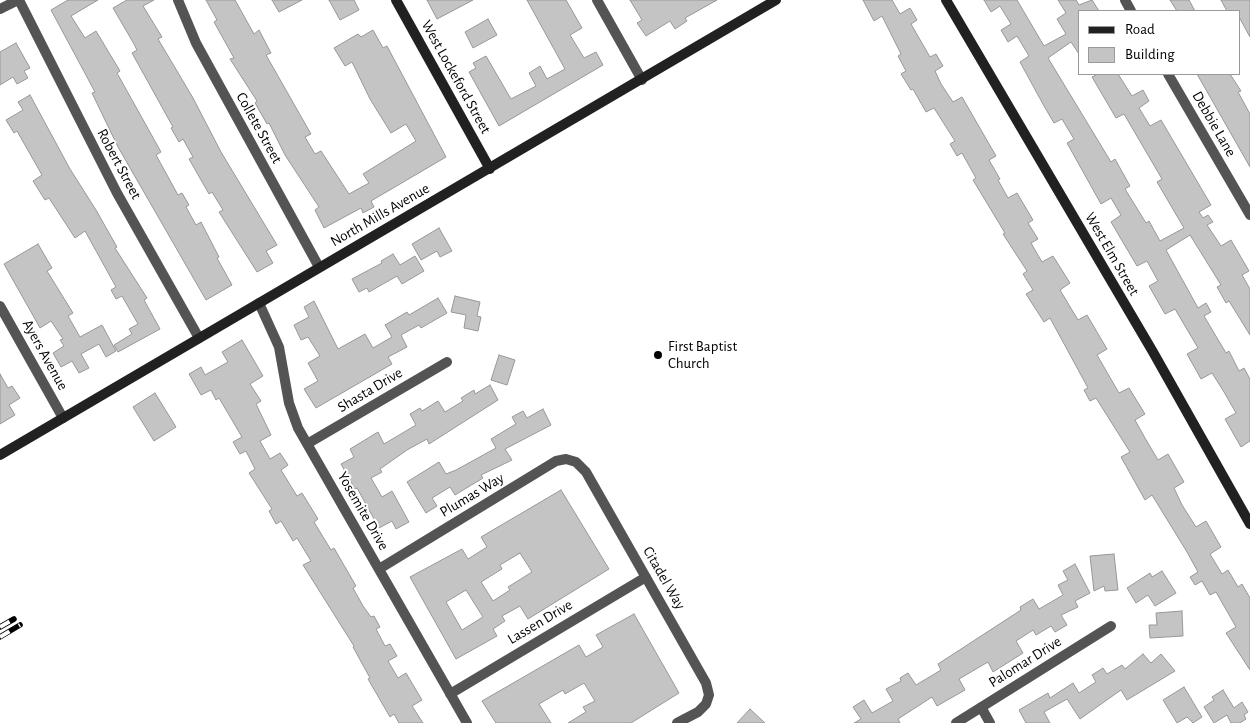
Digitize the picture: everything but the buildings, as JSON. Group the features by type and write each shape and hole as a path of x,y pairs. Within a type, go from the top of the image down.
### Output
{"street":[{"path":"4,5 19,0"},
{"name":"Robert Street","path":"19,0 109,177 199,338"},
{"name":"Collete Street","path":"178,0 196,43 319,267"},
{"name":"West Lockeford Street","path":"396,0 490,169"},
{"path":"597,0 642,80"},
{"name":"West Elm Street","path":"946,0 1153,352 1250,524"},
{"name":"North Mills Avenue","path":"0,455 642,80 772,1"},
{"name":"Debbie Lane","path":"1169,75 1250,215"},
{"name":"Yosemite Drive","path":"258,303 279,347 289,403 298,428 467,723"},
{"name":"Ayers Avenue","path":"0,306 63,418"},
{"name":"Shasta Drive","path":"307,444 447,362"},
{"name":"Plumas Way","path":"379,569 556,461 566,459 581,467"},
{"name":"Citadel Way","path":"581,467 586,472 706,683 708,694 706,704 677,723"},
{"name":"Lassen Drive","path":"450,694 646,577"},
{"name":"Palomar Drive","path":"956,723 1111,626"},
{"path":"981,708 990,723"}],"railway":[{"path":"0,627 14,619"},
{"path":"0,637 20,625"}],"place":[{"name":"First Baptist Church","path":"658,355"}]}
